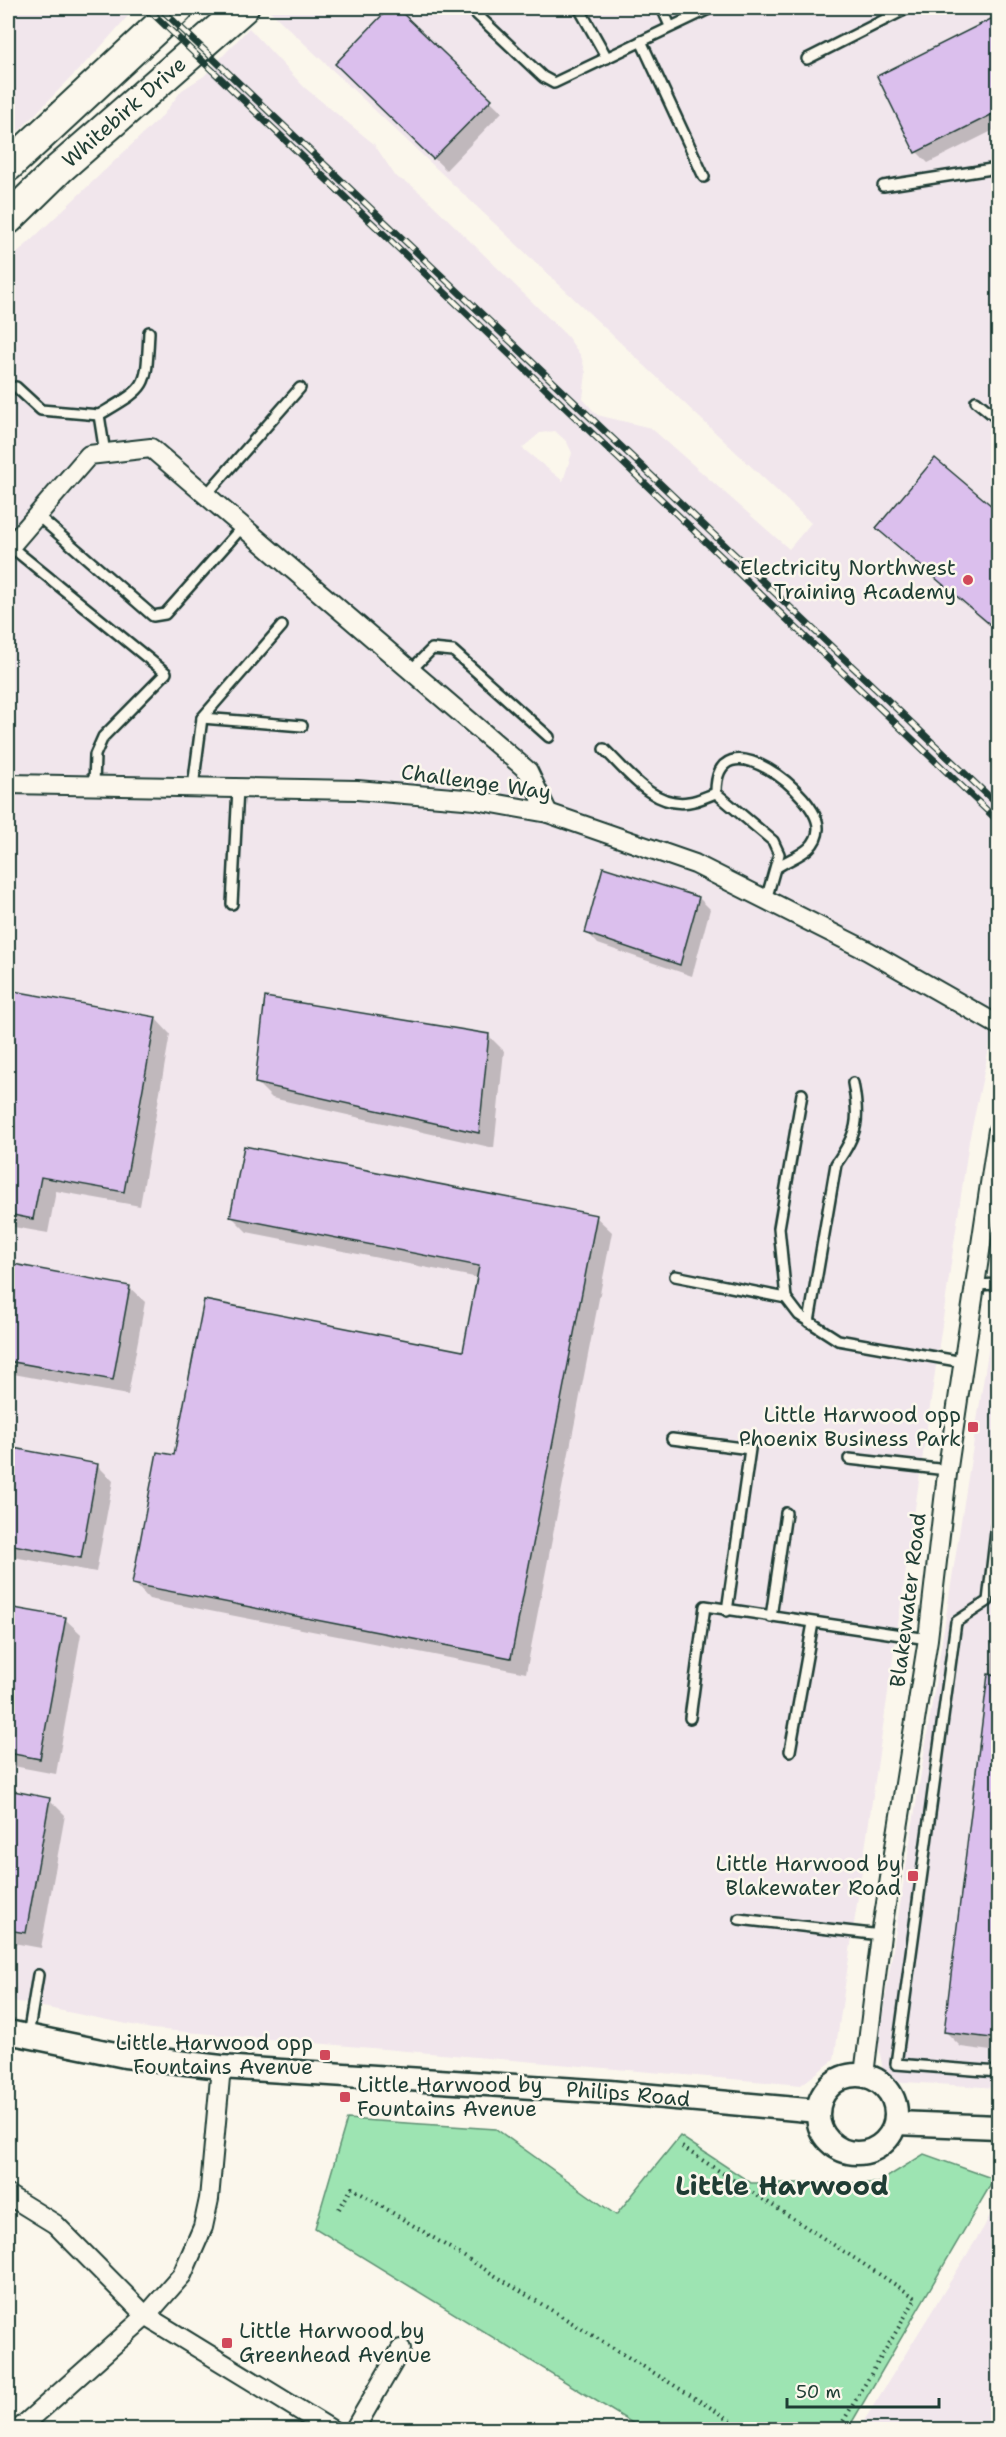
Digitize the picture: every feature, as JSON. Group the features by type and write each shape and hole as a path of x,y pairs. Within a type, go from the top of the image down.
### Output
{"highway":[{"name":"Whitebirk Drive","path":"8,166 178,8"},
{"name":"Whitebirk Drive","path":"8,219 59,169 243,8"}],"street":[{"path":"9,548 89,455 150,448 528,771 548,813"},
{"name":"Challenge Way","path":"8,784 357,790 476,800 548,813 695,864 868,951 999,1025"},
{"name":"Blakewater Road","path":"864,2075 881,1935 928,1639 963,1362 999,1130"},
{"name":"Philips Road","path":"18,2034 125,2056 221,2067 609,2092 818,2111"},
{"path":"18,2430 146,2316 182,2275 202,2227 213,2171 221,2067"},
{"path":"864,2075 879,2081 889,2090 895,2102 896,2123 890,2136 875,2149 861,2153 848,2152 829,2140 821,2130 818,2111 821,2098 832,2084 844,2077 864,2075"},
{"path":"896,2123 999,2127"},
{"path":"8,2195 55,2224 146,2316 332,2430"},
{"path":"354,2430 401,2349"}],"lane":[{"path":"470,8 543,77 554,83 711,8"},
{"path":"579,8 607,58"},
{"path":"662,8 670,26"},
{"path":"807,59 908,8"},
{"path":"641,41 704,177"},
{"path":"883,186 999,168"},
{"path":"16,387 41,410 99,415 138,392 147,378 149,332"},
{"path":"206,495 300,388"},
{"path":"976,401 999,420"},
{"path":"99,415 105,453"},
{"path":"38,514 153,616 165,614 243,526"},
{"path":"9,548 166,673 103,736 94,755 94,786"},
{"path":"193,787 202,718 282,626"},
{"path":"411,670 432,649 453,651 549,737"},
{"path":"202,718 302,726"},
{"path":"604,749 651,794 667,802 688,802 716,794"},
{"path":"716,794 716,784 721,770 734,759 746,757 773,772 804,800 814,813 818,829 812,844 803,854 776,868"},
{"path":"232,904 238,788"},
{"path":"716,794 773,841 779,854 766,900"},
{"path":"809,1322 836,1164 851,1143 857,1128 858,1105 854,1083"},
{"path":"802,1094 779,1228 786,1298 799,1315 837,1340 963,1362"},
{"path":"675,1276 786,1298"},
{"path":"975,1285 999,1284"},
{"path":"672,1439 750,1449 727,1611"},
{"path":"849,1459 948,1470"},
{"path":"771,1617 786,1514"},
{"path":"999,1514 994,1585 988,1601 956,1622 896,2064 999,2072"},
{"path":"690,1718 705,1606 752,1615 928,1639"},
{"path":"790,1751 813,1623"},
{"path":"739,1919 881,1935"},
{"path":"18,2034 38,1975"}],"path":[{"path":"682,2147 916,2298 838,2430"},
{"path":"339,2209 352,2188 747,2430"}],"shaded area":[{"path":"8,8 135,8 99,49 8,142"},
{"path":"275,8 998,8 998,1007 969,1141 834,2060 801,2085 152,2029 8,2000 8,262 163,115 182,90 204,76 249,28 305,88 374,144 396,177 411,185 424,196 567,336 581,356 586,373 583,399 597,415 651,428 789,549 811,523 270,11","holes":["555,431 567,442 572,453 563,481 522,448 540,433"]},
{"path":"998,1289 998,2088 890,2081 883,2071 878,2043"},
{"path":"998,2199 998,2429 859,2429 984,2227"}],"green space":[{"path":"347,2119 496,2129 616,2215 680,2136 751,2183 878,2183 924,2154 994,2179 848,2429 642,2429 315,2228"}],"building":[{"path":"389,8 397,8 492,99 433,159 335,64"},
{"path":"999,15 999,111 915,153 877,76"},
{"name":"Electricity Northwest Training Academy","path":"935,458 999,512 999,632 876,528"},
{"path":"603,867 699,897 680,965 585,933"},
{"path":"8,990 156,1017 124,1192 41,1177 33,1219 8,1214"},
{"path":"265,997 489,1034 479,1133 255,1083"},
{"path":"244,1146 597,1215 511,1658 132,1584 157,1452 174,1455 204,1300 463,1351 479,1266 230,1217"},
{"path":"8,1263 130,1286 113,1380 8,1361"},
{"path":"8,1447 98,1464 81,1558 8,1544"},
{"path":"8,1607 66,1617 40,1759 8,1753"},
{"path":"988,1674 999,1675 999,2039 944,2032"},
{"path":"8,1790 50,1798 26,1933 8,1930"}],"railway":[{"path":"147,8 998,821"},
{"path":"160,8 998,805"}],"place":[{"name":"Electricity Northwest Training Academy","path":"968,580"},
{"name":"Little Harwood opp Phoenix Business Park","path":"973,1427"},
{"name":"Little Harwood by Blakewater Road","path":"913,1876"},
{"name":"Little Harwood opp Fountains Avenue","path":"325,2055"},
{"name":"Little Harwood by Fountains Avenue","path":"345,2097"},
{"name":"Little Harwood by Greenhead Avenue","path":"227,2343"}],"district":[{"name":"Little Harwood","path":"782,2185"}]}
